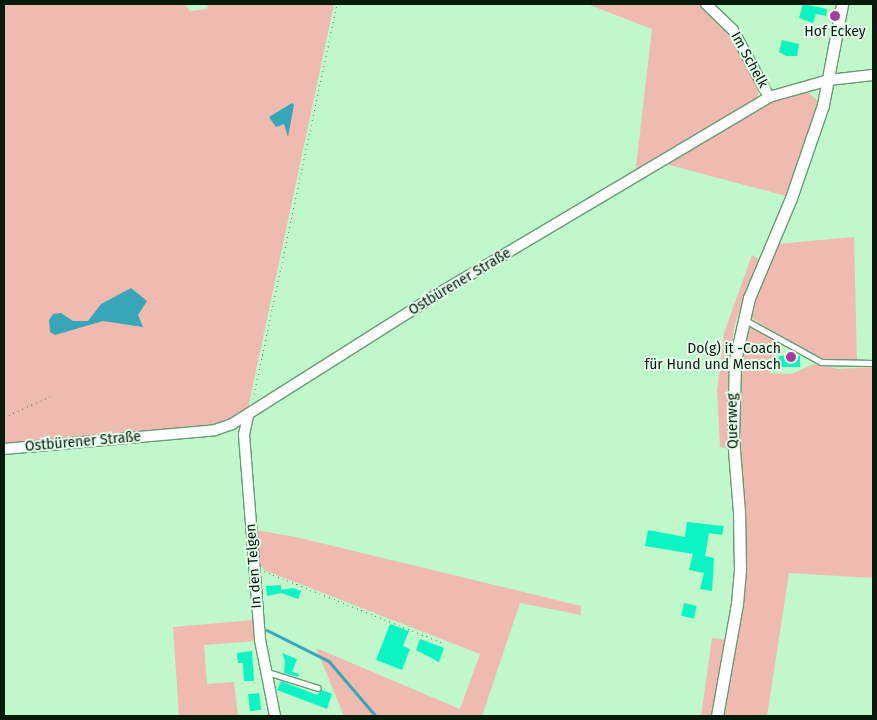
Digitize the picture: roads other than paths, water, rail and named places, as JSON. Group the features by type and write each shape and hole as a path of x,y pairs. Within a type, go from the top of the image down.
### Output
{"street":[{"name":"Im Schelk","path":"706,4 733,30 769,98"},
{"path":"842,4 829,80 873,75"},
{"name":"Ostbürener Straße","path":"4,449 215,430 248,416 432,298 769,98 829,80"},
{"name":"Querweg","path":"717,716 737,604 740,569 732,393 743,319 760,269 809,152 829,80"},
{"name":"In den Telgen","path":"248,416 244,435 260,640 275,716"}],"lane":[{"path":"743,319 821,362 873,363"},
{"path":"267,672 318,688"}],"water":[{"path":"292,103 294,105 288,137 284,124 276,127 269,117"},
{"path":"131,288 147,301 138,315 143,327 103,321 55,335 50,332 49,320 53,314 61,313 73,321 88,321 101,304"}],"waterway":[{"path":"267,630 329,661 376,716"}],"place":[{"name":"Hof Eckey","path":"835,16"},
{"name":"Do(g) it -Coach für Hund und Mensch","path":"791,357"}]}
